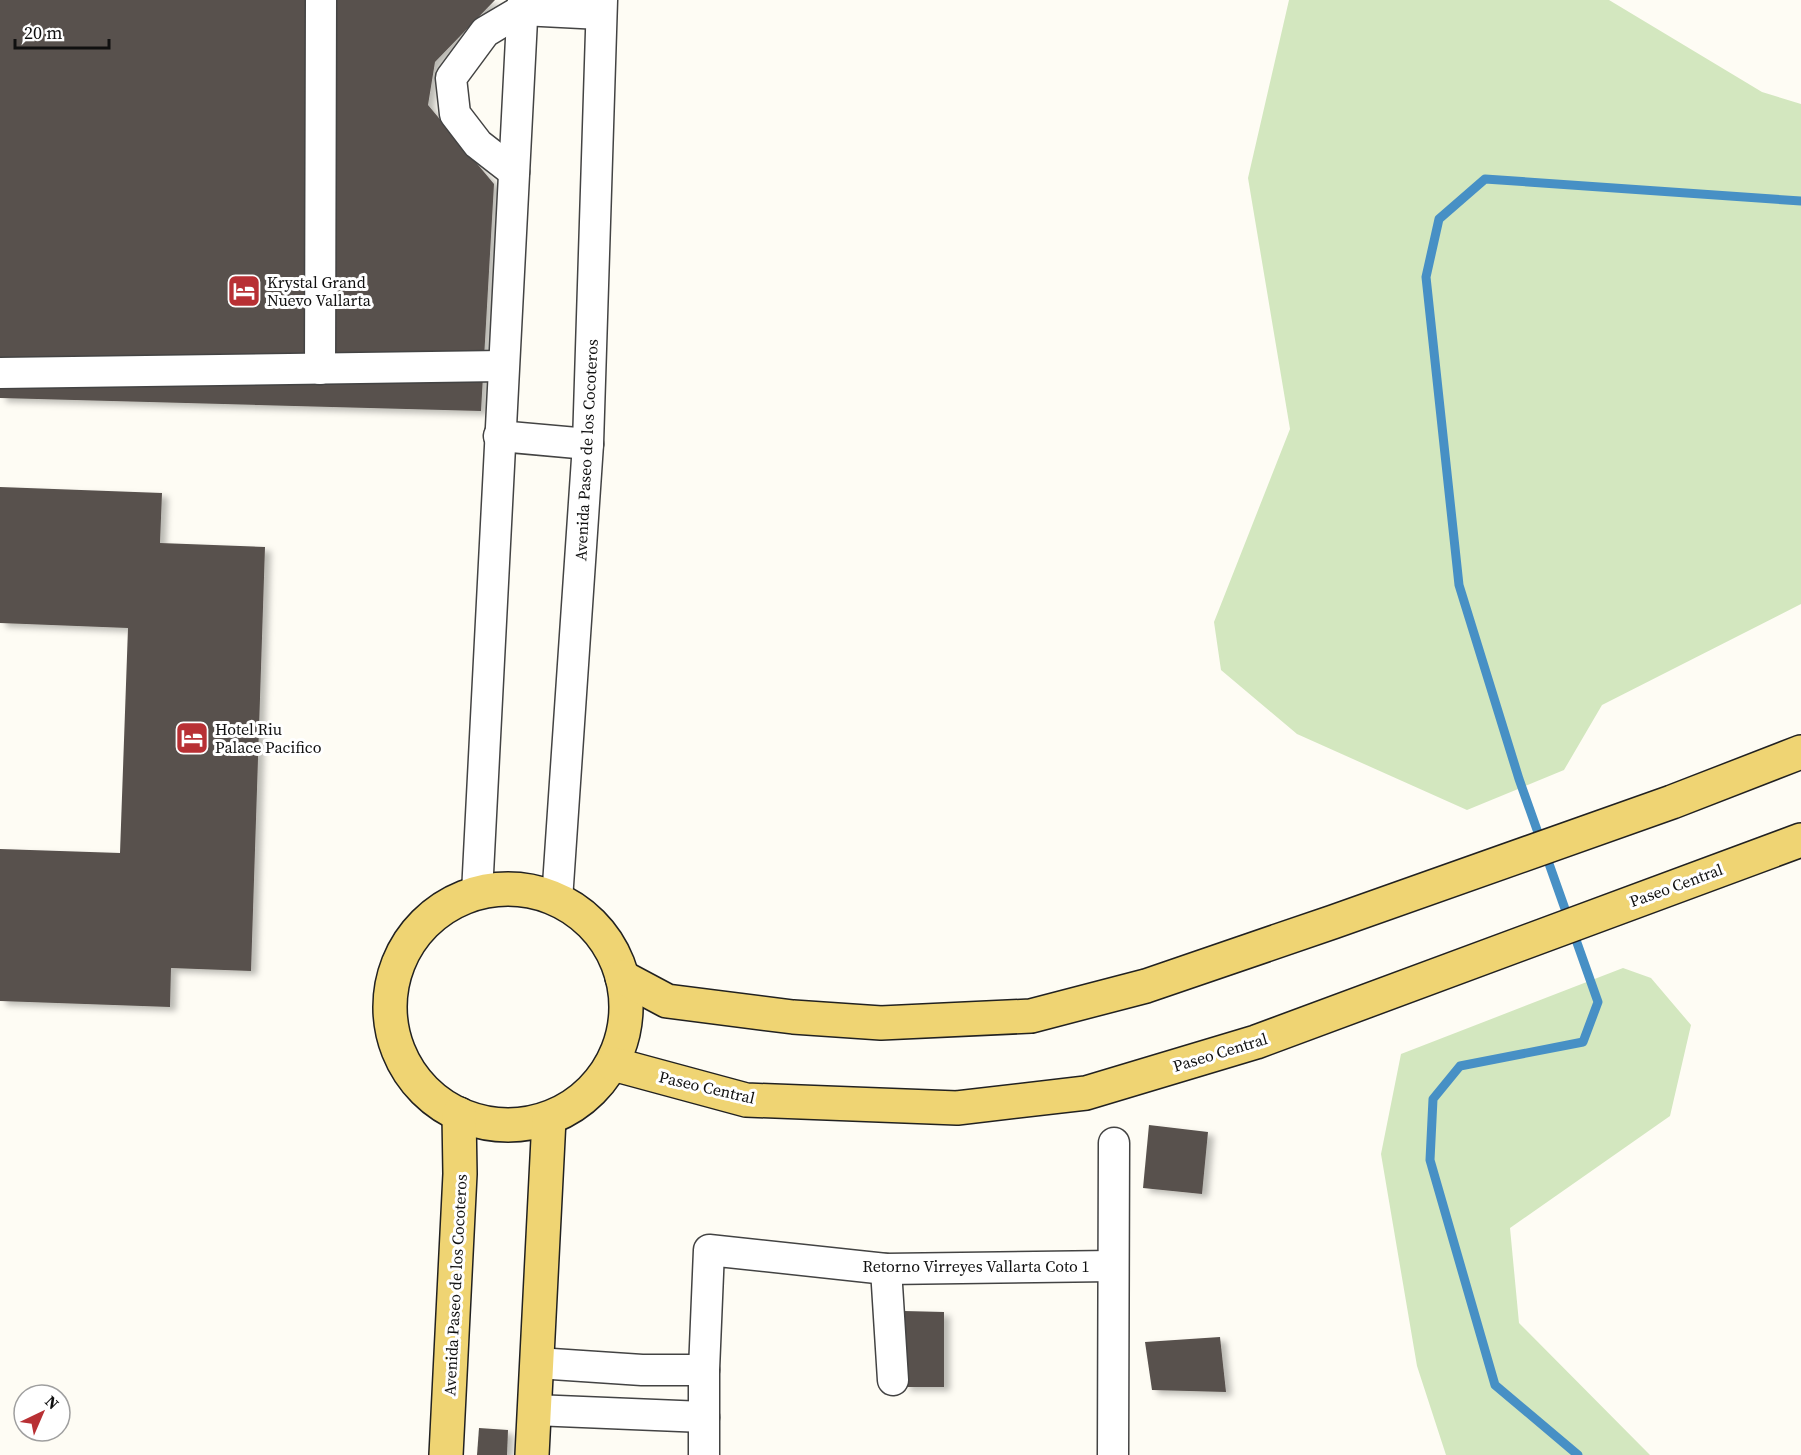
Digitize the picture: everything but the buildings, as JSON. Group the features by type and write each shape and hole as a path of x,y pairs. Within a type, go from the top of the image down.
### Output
{"main road":[{"path":"622,977 667,1001 793,1017 881,1023 1031,1016 1146,986 1671,802 1801,752"},
{"name":"Paseo Central","path":"613,1064 746,1100 957,1108 1086,1092 1256,1042 1801,840"},
{"path":"517,889 557,900 586,918 609,945 622,977 627,1006 623,1036 613,1064 596,1087 574,1106 549,1119 502,1126 459,1114 429,1095 408,1070 394,1040 389,1007 394,975 407,945 437,912 477,893 517,889"},
{"name":"Avenida Paseo de los Cocoteros","path":"446,1455 460,1174 459,1114"},
{"path":"532,1455 549,1119"}],"street":[{"path":"320,369 321,0"},
{"path":"514,172 478,144 455,114 451,78 485,32 523,5 602,7"},
{"path":"477,893 502,366 523,5"},
{"name":"Avenida Paseo de los Cocoteros","path":"557,900 588,444 602,7"},
{"path":"0,373 502,366"},
{"path":"499,436 588,444"},
{"name":"Retorno Virreyes Vallarta Coto 1","path":"1113,1455 1114,1143"},
{"name":"Retorno Virreyes Vallarta Coto 1","path":"704,1455 704,1370 709,1250 886,1269 1112,1266"},
{"path":"886,1269 892,1380"},
{"path":"537,1363 704,1370"},
{"path":"534,1410 704,1417"}],"green space":[{"path":"1289,0 1609,0 1762,92 1801,104 1801,604 1602,705 1564,770 1467,810 1297,734 1221,670 1214,622 1290,429 1248,178"},
{"path":"1623,968 1651,978 1691,1025 1670,1116 1510,1228 1519,1323 1650,1455 1446,1455 1417,1366 1381,1154 1401,1054"}],"waterway":[{"path":"1578,1455 1495,1385 1430,1160 1433,1099 1460,1066 1583,1042 1598,1002 1519,779 1459,585 1426,277 1439,219 1485,179 1801,201"}],"place":[{"name":"Krystal Grand Nuevo Vallarta","path":"244,291"},
{"name":"Hotel Riu Palace Pacifico","path":"192,738"}]}
